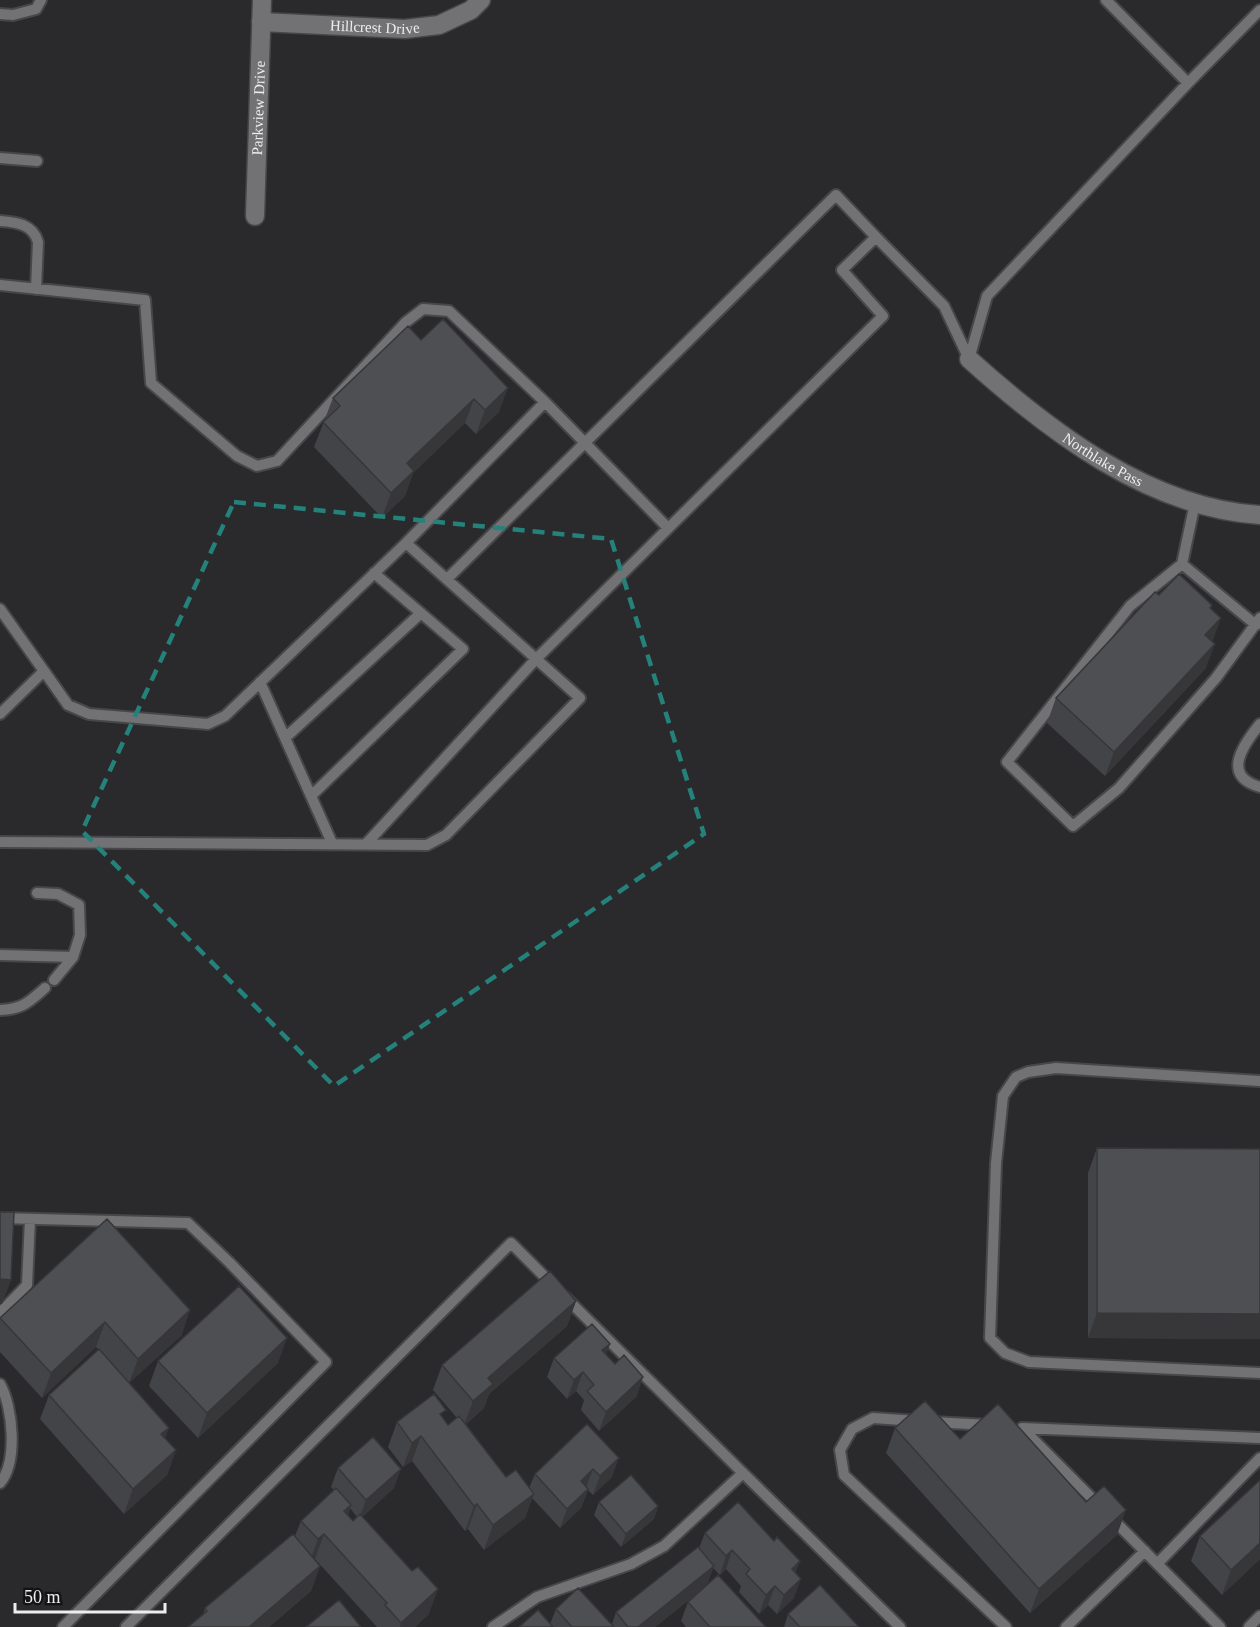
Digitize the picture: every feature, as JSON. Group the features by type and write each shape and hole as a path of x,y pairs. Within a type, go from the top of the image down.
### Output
{"street":[{"name":"Parkview Drive","path":"255,216 262,0"},
{"name":"Hillcrest Drive","path":"261,22 405,29 439,25 471,10 481,0"},
{"name":"Northlake Pass","path":"969,359 1014,399 1104,461 1147,486 1195,503 1238,513 1260,515"}],"lane":[{"path":"0,14 13,15 36,9 41,0"},
{"path":"1106,0 1188,83"},
{"path":"969,359 987,296 1260,10"},
{"path":"0,158 37,161"},
{"path":"447,579 836,195 944,306 969,359"},
{"path":"0,221 15,222 29,228 36,235 38,242 36,289"},
{"path":"366,844 536,659 882,316 842,270 876,237"},
{"path":"0,285 145,300 151,383 237,456 257,466 277,461 406,322 423,309 449,310 545,402 668,528"},
{"path":"0,609 68,705 89,714 208,724 225,716 261,682 406,543 545,402"},
{"path":"1182,564 1258,622 1216,678 1119,788 1073,826 1007,762 1130,606 1182,564 1195,503"},
{"path":"0,842 427,845 446,835 580,698 406,543"},
{"path":"311,796 463,649 374,573"},
{"path":"285,738 421,613"},
{"path":"0,714 44,671"},
{"path":"261,682 332,843"},
{"path":"1260,724 1249,738 1237,764 1239,774 1250,784 1260,787"},
{"path":"0,1010 27,1005 73,957 80,936 79,905 58,894 37,893"},
{"path":"0,955 73,957"},
{"path":"1260,1081 1056,1068 1028,1072 1016,1077 1003,1096 996,1163 990,1338 1005,1353 1029,1362 1260,1373"},
{"path":"0,1218 188,1223 230,1262 326,1362 63,1627"},
{"path":"0,1313 27,1285 30,1219"},
{"path":"126,1627 511,1243 900,1627"},
{"path":"0,1384 9,1406 6,1456 9,1469 0,1483"},
{"path":"1006,1627 844,1475 840,1450 852,1429 873,1418 1010,1427 1260,1438"},
{"path":"1010,1427 1145,1551 1220,1627"},
{"path":"1158,1564 1260,1458"},
{"path":"493,1627 537,1597 631,1564 664,1546 743,1473"},
{"path":"1066,1627 1145,1551"},
{"path":"1249,1627 1260,1616"}],"highlighted area":[{"path":"234,502 611,539 704,834 334,1086 82,831"}],"building":[{"path":"443,319 508,388 485,410 474,399 407,463 414,471 391,493 323,422 340,406 333,398 408,326 421,340"},
{"path":"1179,574 1212,605 1210,608 1221,618 1205,635 1215,644 1114,752 1056,698 1155,592 1159,595"},
{"path":"1097,1148 1260,1149 1260,1314 1097,1313"},
{"path":"0,1212 14,1212 11,1280 0,1279"},
{"path":"107,1219 190,1310 138,1359 105,1322 51,1373 0,1318"},
{"path":"550,1271 576,1301 488,1378 493,1384 473,1401 442,1365"},
{"path":"239,1286 287,1338 207,1413 158,1361"},
{"path":"592,1324 610,1344 602,1350 615,1364 624,1355 643,1377 606,1412 587,1391 594,1385 583,1372 574,1380 554,1358"},
{"path":"99,1349 169,1428 161,1434 176,1450 133,1489 49,1395"},
{"path":"434,1394 446,1410 440,1414 448,1425 459,1416 506,1477 516,1470 534,1494 493,1525 477,1504 474,1506 421,1436 412,1443 397,1422"},
{"path":"925,1401 960,1439 998,1404 1086,1502 1104,1486 1126,1510 1039,1589 895,1428"},
{"path":"587,1424 619,1458 600,1476 593,1469 581,1481 588,1489 567,1509 535,1474"},
{"path":"373,1437 401,1469 366,1500 338,1468"},
{"path":"631,1475 658,1506 626,1534 599,1502"},
{"path":"1260,1480 1260,1543 1231,1570 1200,1536"},
{"path":"336,1488 351,1505 344,1511 353,1521 360,1514 412,1571 418,1567 438,1589 401,1623 385,1605 387,1603 324,1534 318,1539 301,1521"},
{"path":"738,1502 774,1541 777,1537 800,1561 792,1569 801,1579 784,1595 775,1586 766,1595 746,1574 750,1569 732,1550 726,1556 705,1533"},
{"path":"293,1534 320,1566 249,1627 188,1627 207,1611 205,1608"},
{"path":"698,1547 714,1566 638,1627 628,1627 616,1612"},
{"path":"718,1575 766,1627 710,1627 688,1602"},
{"path":"820,1585 859,1627 800,1627 788,1614"},
{"path":"578,1588 614,1627 572,1627 556,1609"},
{"path":"339,1600 361,1627 306,1627"},
{"path":"538,1610 553,1627 519,1627"}]}
